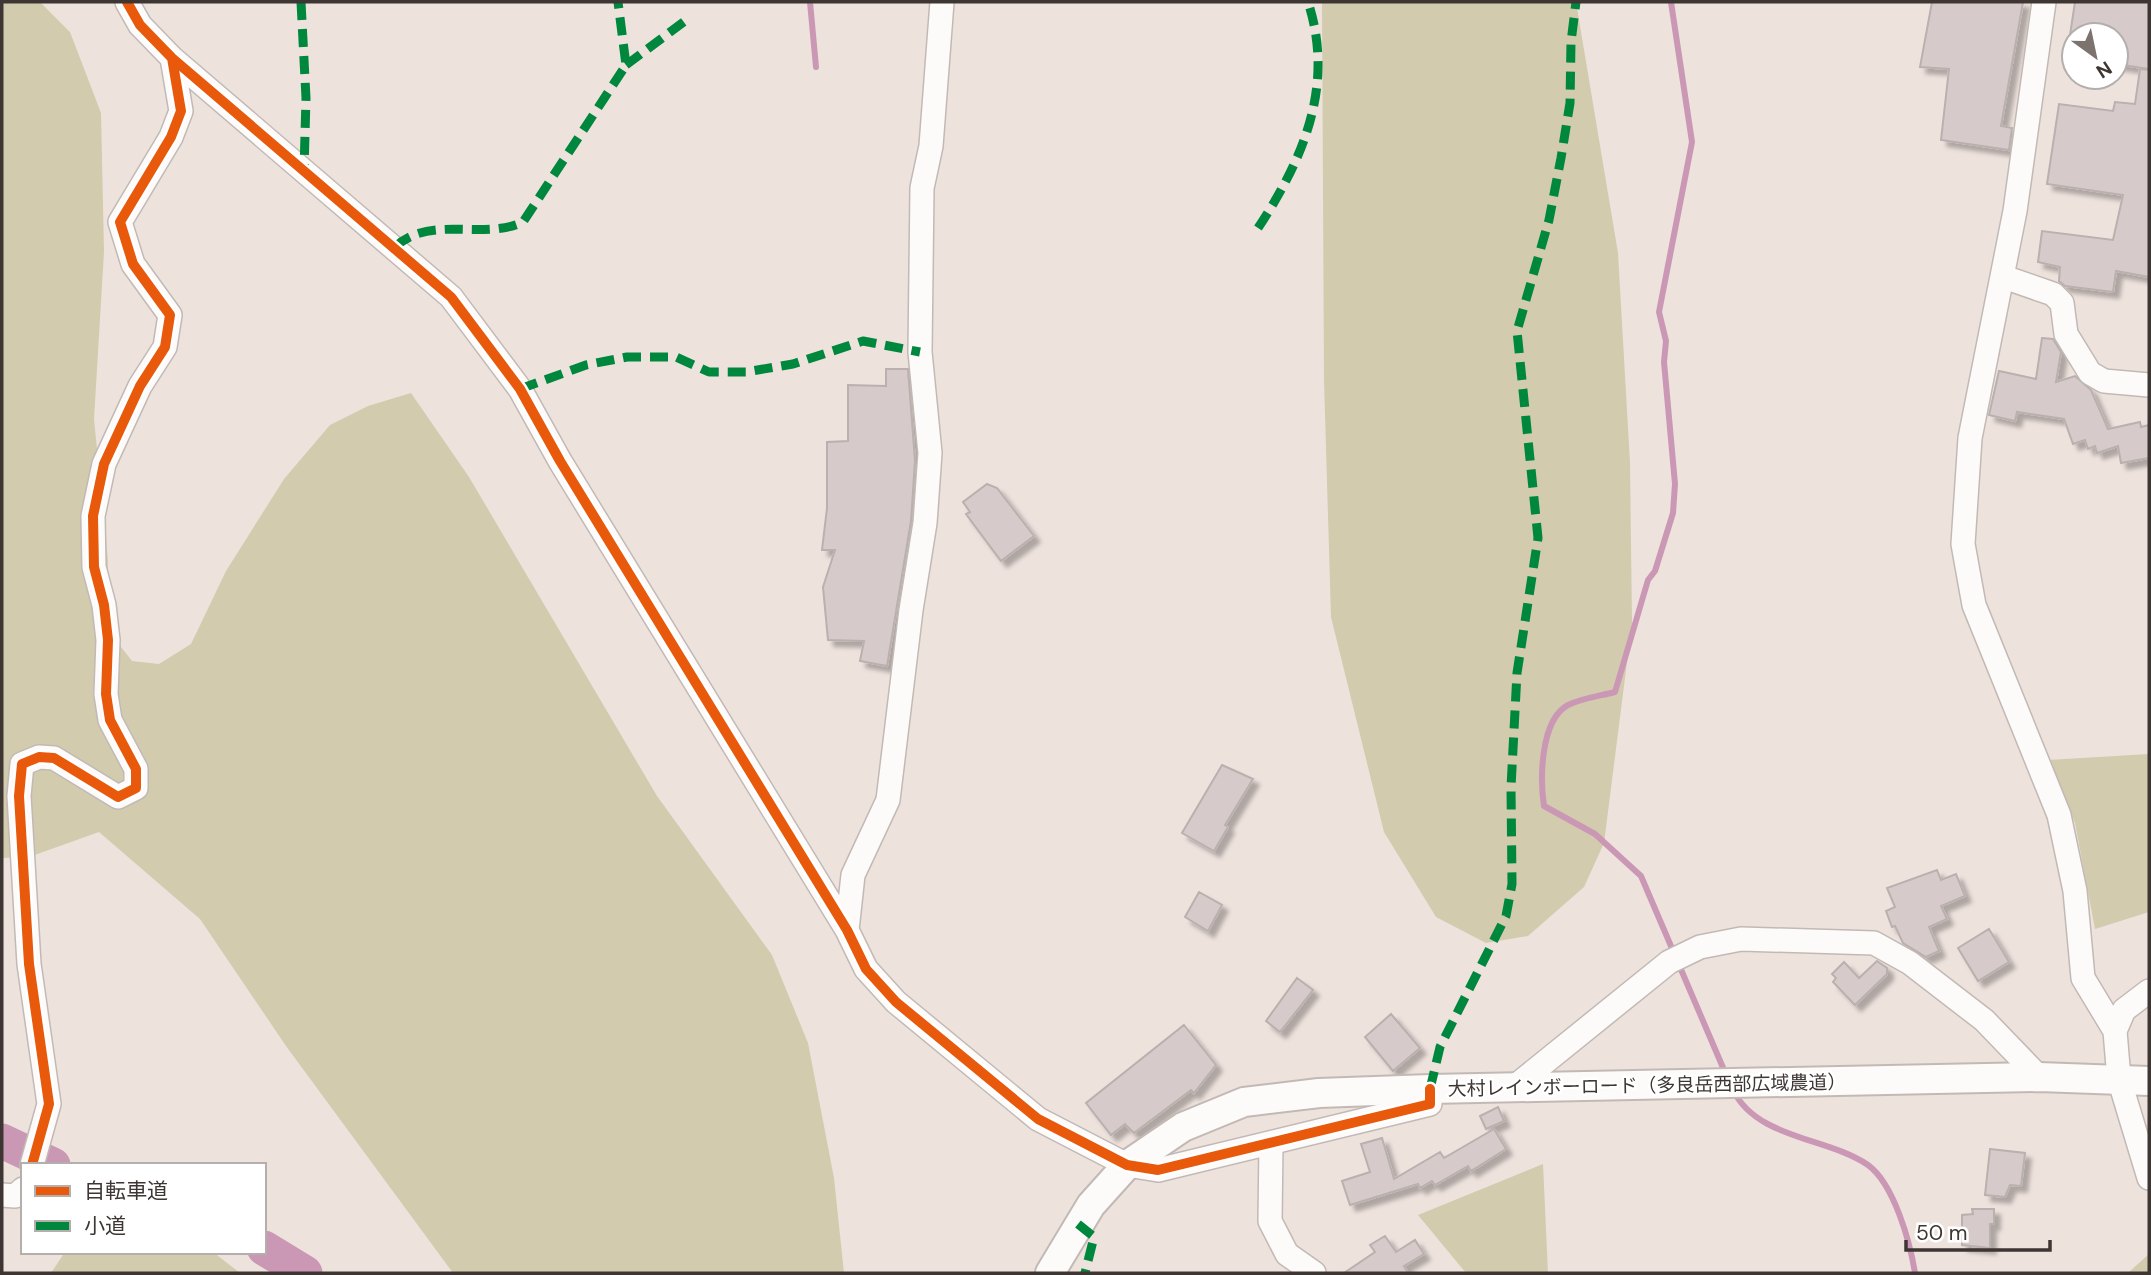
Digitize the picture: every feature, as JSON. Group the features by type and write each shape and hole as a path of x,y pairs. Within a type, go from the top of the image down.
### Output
{"street":[{"path":"127,2 140,26 172,58 451,297 520,389 560,461 847,930 866,969 896,1002 1038,1119 1127,1165 1158,1170 1271,1144 1430,1104 1430,1089"},
{"path":"847,930 853,875 888,800 911,610 925,523 930,453 920,352 922,188 931,146 942,2"},
{"path":"2044,2 2004,277 1970,438 1963,544 1974,605 2059,815 2074,891 2083,978 2115,1031 2119,1079 2149,1178"},
{"path":"33,1163 49,1104 29,964 19,796 22,764 39,757 54,758 118,797 136,788 136,769 110,720 106,694 108,640 104,605 94,567 93,516 104,464 140,386 165,347 170,315 133,264 120,222 171,137 181,111 172,58"},
{"path":"2004,277 2053,294 2062,303 2066,334 2090,373 2104,381 2149,386"},
{"path":"1513,1088 1669,962 1700,947 1741,939 1874,943 1910,963 1984,1020 2039,1077"},
{"path":"2115,1031 2124,1010 2149,991"},
{"name":"大村レインボーロード（多良岳西部広域農道）","path":"1050,1273 1091,1205 1127,1165 1184,1127 1244,1102 1319,1093 1430,1089 2039,1077 2149,1081"},
{"path":"1271,1144 1270,1221 1287,1254 1314,1273"},
{"path":"2,1195 15,1196 21,1191"}],"shaded area":[{"path":"2,2 40,2 70,32 101,113 104,252 94,419 108,561 106,628 132,661 159,664 191,644 226,571 284,479 330,425 368,406 411,393 469,477 657,796 772,955 808,1043 834,1178 844,1273 453,1273 286,1046 200,919 99,832 29,857 2,858"},
{"path":"1322,2 1576,2 1618,253 1630,463 1632,623 1604,843 1584,887 1528,936 1486,943 1436,917 1384,832 1331,617 1324,380"},
{"path":"2149,754 2149,912 2095,929 2075,823 2048,760"},
{"path":"1543,1164 1548,1273 1466,1273 1418,1215"},
{"path":"64,1254 216,1254 240,1273 51,1273"},
{"path":"2149,1254 2149,1273 2129,1273 2129,1272"}],"building":[{"path":"1932,2 2023,2 2001,126 2012,128 2009,150 1941,140 1949,69 1920,67"},
{"path":"2075,2 2149,2 2149,69 2130,66 2130,21 2072,21"},
{"path":"2140,69 2149,70 2149,277 2116,271 2113,292 2065,286 2059,281 2060,267 2038,262 2042,231 2113,240 2123,195 2047,184 2059,104 2113,111 2115,102 2135,104"},
{"path":"2042,338 2053,339 2061,352 2056,382 2075,376 2091,390 2108,429 2140,422 2141,427 2149,425 2149,458 2121,463 2118,446 2097,453 2095,446 2088,449 2085,440 2073,444 2064,419 2017,412 2015,421 1989,415 1999,371 2036,379"},
{"path":"886,369 908,369 915,461 911,521 887,666 860,661 864,641 828,640 823,587 835,550 822,550 827,508 827,442 848,441 848,385 886,386"},
{"path":"987,484 997,488 1034,536 1001,561 966,514 970,512 963,502"},
{"path":"1222,765 1253,779 1225,825 1228,827 1214,851 1182,833"},
{"path":"1937,870 1941,880 1956,874 1965,896 1941,906 1947,919 1929,927 1939,951 1926,957 1903,943 1895,926 1892,927 1886,911 1895,907 1887,888"},
{"path":"1199,892 1222,905 1208,931 1185,917"},
{"path":"1989,929 2009,962 1978,981 1958,948"},
{"path":"1877,961 1887,968 1887,974 1855,1005 1833,982 1836,978 1832,974 1844,962 1859,978"},
{"path":"1297,978 1313,990 1280,1032 1266,1021"},
{"path":"1391,1014 1420,1048 1393,1071 1365,1037"},
{"path":"1184,1025 1216,1065 1194,1093 1191,1090 1134,1133 1125,1124 1111,1135 1086,1103"},
{"path":"1498,1107 1504,1121 1486,1129 1480,1116"},
{"path":"1494,1129 1506,1149 1471,1171 1468,1166 1435,1185 1432,1181 1420,1188 1418,1184 1350,1205 1342,1181 1370,1172 1361,1144 1382,1138 1394,1179 1440,1152 1444,1158"},
{"path":"1990,1149 2025,1153 2021,1186 2010,1185 2005,1197 1985,1195"},
{"path":"1972,1209 1994,1209 1994,1224 1990,1224 1990,1248 1962,1245 1962,1215 1973,1214"},
{"path":"1385,1236 1396,1252 1415,1240 1424,1254 1404,1266 1408,1273 1344,1273 1375,1252 1370,1245"}],"waterway":[{"path":"810,2 816,67"},
{"path":"1671,2 1692,142 1659,312 1666,341 1664,362 1675,484 1673,513 1655,571 1648,580 1615,692 1568,705 1552,723 1544,751 1543,795 1544,806 1595,834 1641,876 1727,1077"},
{"path":"1733,1090 1744,1106 1775,1128 1851,1156 1868,1165 1877,1174 1886,1186 1899,1214 1915,1273"},
{"path":"2,1141 49,1163"},
{"path":"266,1249 305,1273"}],"marked path":[{"path":"301,2 306,98 304,171"},
{"path":"395,247 409,237 424,232 491,229 523,222 626,65 618,2"},
{"path":"1258,228 1289,175 1310,120 1316,92 1318,62 1308,2"},
{"path":"1430,1089 1440,1047 1506,916 1512,884 1511,787 1517,673 1538,538 1517,331 1549,220 1561,158 1570,103 1571,42 1576,2"},
{"path":"626,65 689,18"},
{"path":"520,389 586,365 627,357 676,357 709,372 746,372 793,364 863,341 920,352"},
{"path":"1078,1224 1094,1237 1085,1273"}],"cycle path":[{"path":"127,2 140,25 172,58 451,297 520,389 560,461 847,930 866,969 896,1002 1038,1119 1127,1165 1158,1170 1430,1104 1430,1089"},
{"path":"33,1163 49,1104 29,964 19,796 22,764 39,757 54,758 118,797 136,788 136,769 110,720 106,694 108,640 104,605 94,567 93,516 104,464 140,386 165,347 170,315 133,264 120,222 171,137 181,111 172,58"}]}
